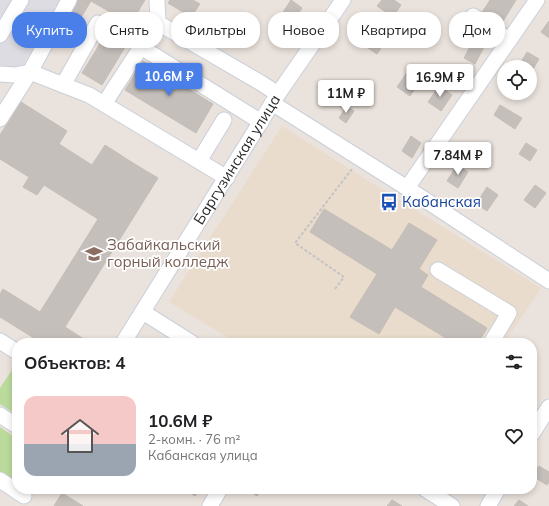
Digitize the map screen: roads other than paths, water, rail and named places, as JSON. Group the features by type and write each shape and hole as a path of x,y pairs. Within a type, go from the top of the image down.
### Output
{"street":[{"path":"0,35 21,0"},
{"path":"0,119 30,72 69,0"},
{"path":"158,0 158,12"},
{"name":"Баргузинская улица","path":"126,338 261,122 343,0"},
{"path":"407,188 537,0"},
{"path":"163,26 261,82 276,99 407,188 549,281"},
{"path":"63,85 95,28"},
{"path":"505,37 509,40"},
{"path":"104,104 140,48"},
{"path":"143,48 261,122"},
{"path":"0,74 15,75 30,72 88,95 227,178"},
{"path":"199,161 224,120"},
{"path":"438,270 509,313 494,338"},
{"path":"143,312 184,338"},
{"path":"0,341 12,349"},
{"path":"537,426 549,407"},
{"path":"0,415 12,423"},
{"path":"0,480 12,489"},
{"path":"210,506 217,494"},
{"path":"433,494 452,506"},
{"path":"488,506 495,494"}],"place":[{"name":"Кабанская","path":"389,202"},
{"name":"Забайкальский горный колледж","path":"94,254"}]}
